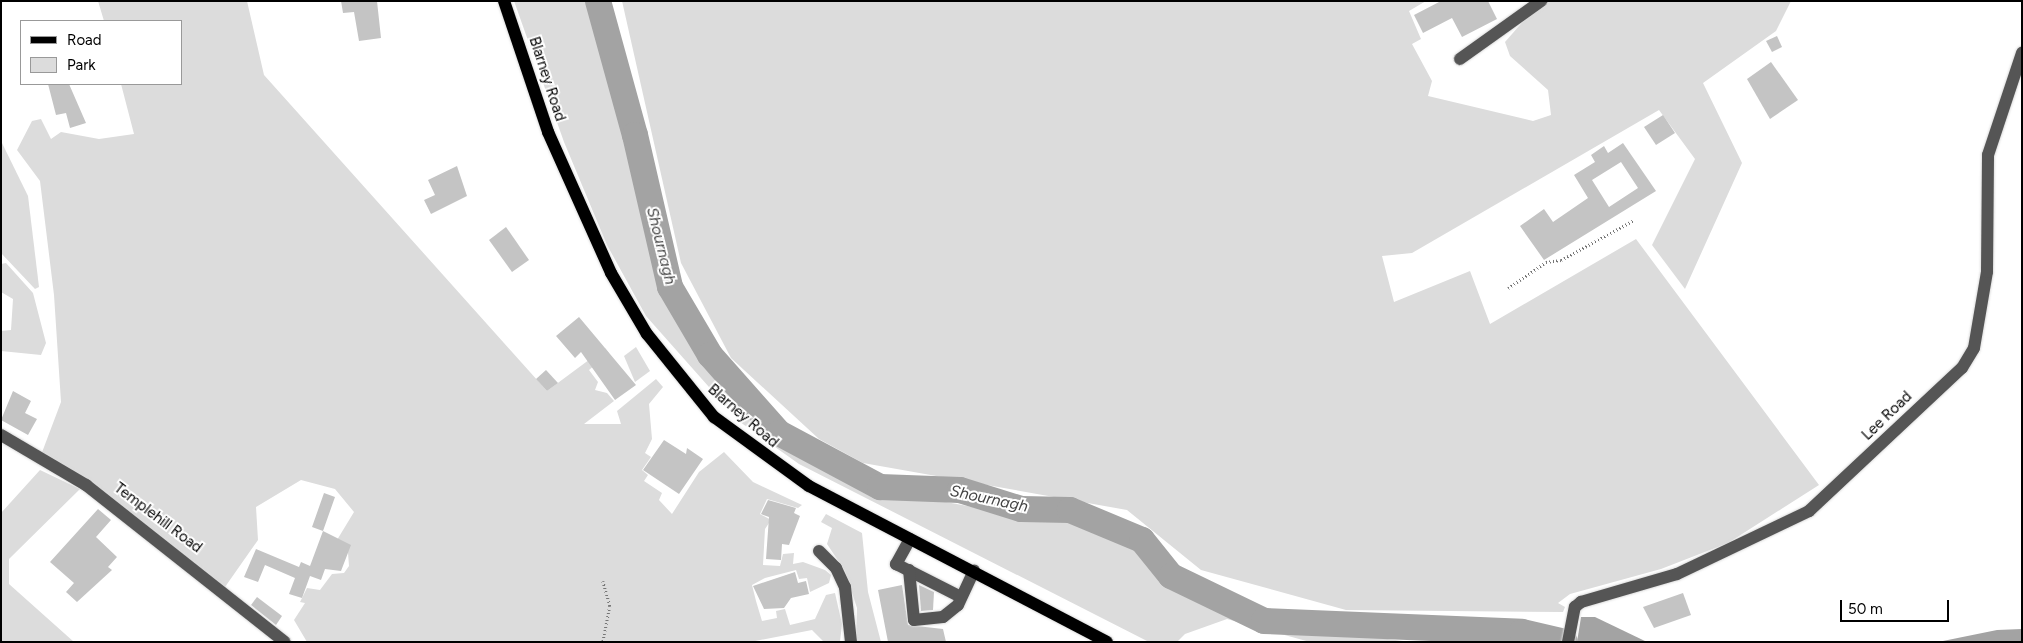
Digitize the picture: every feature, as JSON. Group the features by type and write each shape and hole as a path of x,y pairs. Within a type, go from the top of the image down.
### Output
{"main road":[{"name":"Blarney Road","path":"504,1 545,125 588,226 636,316 683,384 762,456 910,538 1107,642"}],"street":[{"path":"1460,59 1541,1"},
{"name":"Lee Road","path":"1568,642 1572,618 1581,602 1677,574 1809,511 1962,368 1974,348 1987,272 1988,155 2022,53"},
{"name":"Templehill Road","path":"1,435 86,485 285,642"},
{"path":"910,538 896,564 961,597"},
{"path":"819,551 836,568 845,587 851,642"},
{"path":"908,570 914,620 943,616 961,597 974,571"}],"path":[{"path":"1508,288 1546,262 1561,260 1634,220"},
{"path":"603,581 610,606 603,642"}],"green space":[{"path":"98,1 247,1 264,75 547,391 605,348 609,353 589,370 598,382 595,390 607,393 614,401 584,424 621,424 617,411 656,379 663,387 649,404 652,439 645,453 651,457 642,470 648,475 644,481 662,493 659,500 672,514 699,472 724,452 753,482 802,505 798,508 767,499 760,514 771,520 765,529 763,565 780,566 783,554 794,553 793,564 803,562 825,570 831,575 829,583 810,592 807,578 799,579 796,570 765,578 752,585 756,601 762,621 777,618 776,611 785,609 790,625 815,619 826,595 835,593 842,624 840,642 824,642 812,630 750,642 307,642 294,620 305,603 300,602 307,588 320,590 332,574 344,573 349,566 348,553 337,540 354,512 335,489 301,480 256,507 258,540 225,587 41,455 61,402 54,295 40,181 17,150 32,121 41,119 51,139 61,132 99,139 134,134 121,85 182,85 182,20 104,20"},
{"path":"514,1 594,1 676,314 772,434 876,489 1032,518 1068,516 1139,544 1169,578 1215,604 1263,623 1411,642 1310,642 1227,619 1185,634 1177,642 1149,642 799,464 740,422 646,316 607,245 564,142"},
{"path":"622,1 1426,1 1409,11 1421,39 1412,44 1432,81 1428,96 1533,121 1551,115 1548,90 1510,56 1505,42 1541,1 1791,1 1776,31 1703,83 1742,163 1685,289 1652,245 1695,159 1659,110 1412,253 1382,256 1394,302 1470,271 1490,324 1636,239 1819,485 1728,543 1661,569 1570,594 1558,603 1565,607 1563,612 1346,610 1201,570 1127,510 863,463 819,439 731,358 681,263"},
{"path":"1,141 28,196 39,287 35,289 1,253"},
{"path":"6,263 33,293 46,343 41,355 1,351 1,331 11,330 13,299 1,292 1,264"},
{"path":"636,347 650,371 635,382 624,356"},
{"path":"40,470 80,489 9,559 9,584 74,642 1,642 1,513"},
{"path":"826,514 862,533 868,592 881,642 856,642 857,608 845,571 827,544 832,528 821,522"}],"shaded area":[{"path":"1581,617 1595,617 1647,642 1577,642"},
{"path":"2022,629 2022,642 1938,642 1997,630"}],"building":[{"path":"341,1 377,1 381,38 359,41 354,12 343,13"},
{"path":"1441,1 1488,1 1497,19 1462,37 1452,18 1423,33 1414,15"},
{"path":"1777,36 1782,47 1772,52 1766,41"},
{"path":"1771,62 1798,100 1770,119 1747,79"},
{"path":"48,85 69,85 86,123 70,128 66,113 56,115"},
{"path":"1663,115 1675,133 1656,145 1644,127"},
{"path":"1623,143 1656,191 1544,260 1520,226 1544,209 1553,222 1588,198 1574,175 1595,162 1591,155 1604,146 1608,153","holes":["1621,162 1638,188 1609,207 1592,180"]},
{"path":"457,166 467,196 431,214 424,200 435,195 428,180"},
{"path":"506,227 529,260 512,272 489,240"},
{"path":"579,317 636,385 615,400 581,352 575,358 556,336"},
{"path":"546,370 558,383 547,391 536,379"},
{"path":"13,391 31,401 25,413 37,419 28,435 1,420"},
{"path":"664,440 686,454 687,448 703,459 679,494 643,470"},
{"path":"324,493 335,497 323,531 312,527"},
{"path":"768,500 796,508 794,513 800,516 789,545 782,544 781,560 766,559 769,517 761,514"},
{"path":"98,509 111,520 96,537 117,557 108,567 112,570 77,602 66,592 74,583 50,562"},
{"path":"323,531 351,545 341,571 325,569 321,580 310,576 302,598 289,594 295,578 265,565 258,582 244,577 256,549 299,567 301,562 310,566"},
{"path":"795,572 798,583 806,581 809,594 791,598 784,608 764,609 753,586"},
{"path":"902,585 908,625 943,629 946,642 888,642 878,590"},
{"path":"919,585 934,592 933,610 921,611"},
{"path":"1683,593 1691,615 1654,628 1643,607"},
{"path":"257,597 282,616 276,625 251,605"}],"waterway":[{"name":"Shournagh","path":"598,1 635,135 670,287 710,355 779,433 880,487 960,490 1021,509 1070,510 1142,540 1171,576 1264,621 1522,632 1565,642"}]}
